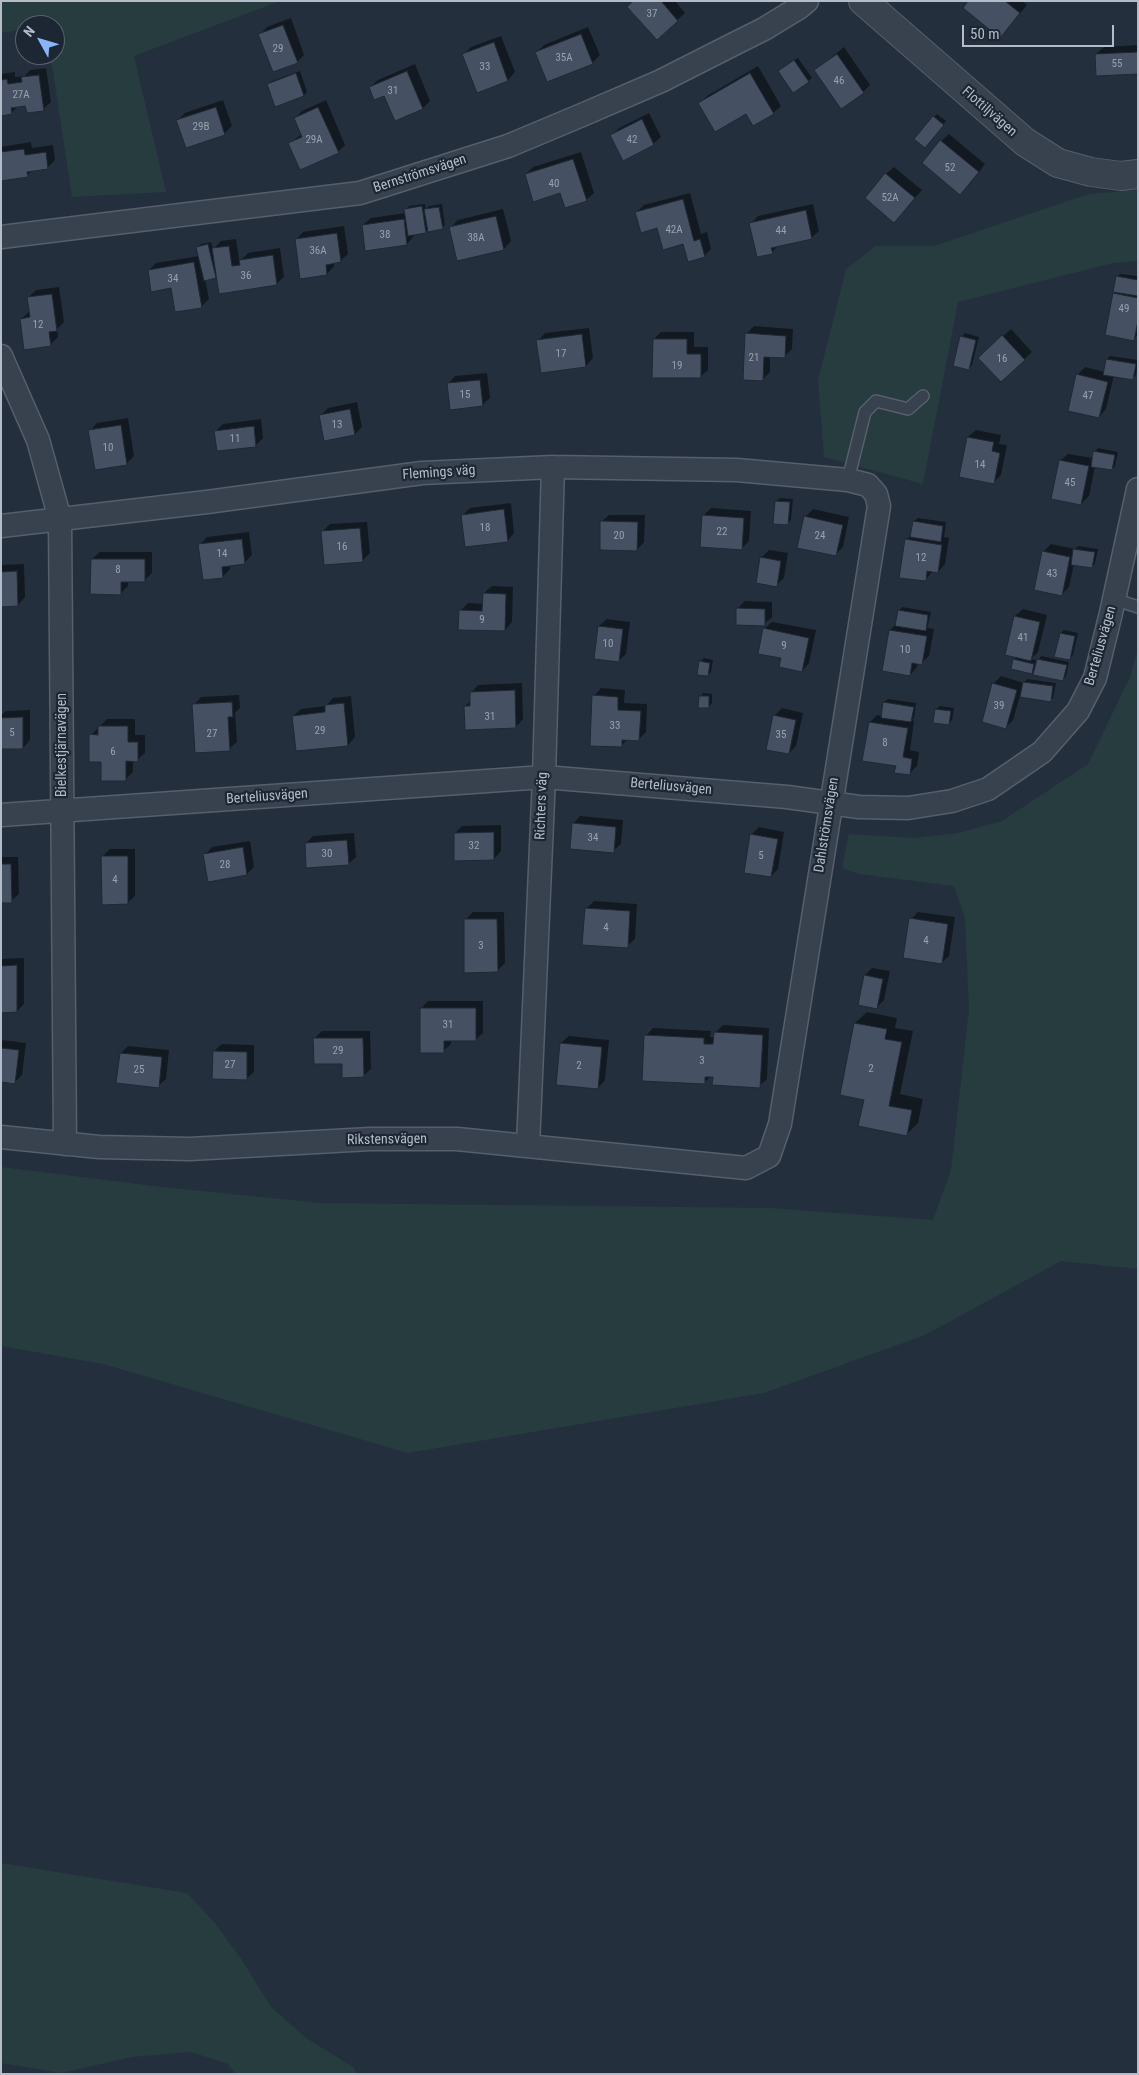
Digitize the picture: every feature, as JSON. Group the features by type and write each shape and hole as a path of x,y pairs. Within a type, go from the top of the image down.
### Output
{"street":[{"name":"Bernströmsvägen","path":"1,238 360,193 508,146 661,81 749,36 800,7 806,1"},
{"name":"Flottiljvägen","path":"863,1 1018,137 1041,153 1058,163 1091,172 1121,176 1138,174"},
{"name":"Bielkestjärnavägen","path":"1,356 38,440 60,519 66,1144"},
{"name":"Flemings väg","path":"1,526 207,502 422,473 553,467 736,470 848,480 868,485 876,494"},
{"name":"Richters väg","path":"528,1145 544,777 553,467"},
{"name":"Berteliusvägen","path":"1,815 544,777 787,797 859,808 908,808 952,801 988,789 1042,752 1078,711 1095,678 1138,489"},
{"name":"Dahlströmsvägen","path":"769,1156 780,1124 879,506 876,494"},
{"name":"Rikstensvägen","path":"1,1137 99,1148 190,1148 370,1139 448,1139 528,1145 746,1168 769,1156"}],"lane":[{"path":"848,480 865,412 876,401 908,409 923,396"},
{"path":"1114,599 1138,607"}],"green space":[{"path":"1,1 280,1 134,56 166,192 72,197 52,65 65,65 65,15 15,15 15,31 1,33"},
{"path":"1138,190 1138,261 1113,263 958,302 923,484 824,457 818,380 846,269 876,246 934,246 1089,194"},
{"path":"1138,649 1138,1269 1061,1261 925,1335 764,1393 408,1453 103,1364 1,1346 1,1167 162,1187 321,1203 770,1208 933,1220 951,1170 969,1009 965,918 954,886 859,874 842,868 849,834 914,838 958,833 1002,821 1088,764 1130,677"},
{"path":"1,1863 187,1893 215,1923 242,1960 271,2007 306,2038 353,2067 357,2074 235,2074 228,2064 191,2052 132,2057 61,2073 1,2063"}],"building":[{"path":"633,1 661,1 678,21 657,40 627,7"},
{"path":"968,1 1005,1 1020,13 1000,38 963,8"},
{"path":"283,25 298,63 273,72 258,34"},
{"path":"581,34 593,64 547,82 535,52"},
{"path":"494,42 508,81 477,93 462,54"},
{"path":"1138,52 1138,74 1096,76 1095,54"},
{"path":"837,54 864,93 841,109 814,70"},
{"path":"794,60 809,82 793,93 778,71"},
{"path":"407,71 423,109 395,121 384,96 374,100 369,87"},
{"path":"296,73 304,96 275,107 267,84"},
{"path":"750,73 774,114 753,126 746,114 715,132 698,103"},
{"path":"39,75 44,111 27,113 25,106 11,108 12,114 1,116 1,80 7,79 8,84 22,82 21,77"},
{"path":"216,107 225,135 186,148 176,120"},
{"path":"318,107 339,153 300,170 288,143 302,137 294,118"},
{"path":"933,116 944,125 925,148 914,139"},
{"path":"642,119 654,145 623,161 610,135"},
{"path":"940,140 979,172 960,195 922,163"},
{"path":"24,149 25,155 46,152 48,169 27,172 28,177 1,181 1,152"},
{"path":"573,159 587,201 565,208 560,193 533,202 525,174"},
{"path":"885,173 915,198 894,223 865,198"},
{"path":"683,199 694,241 700,239 705,257 688,262 683,244 663,250 657,228 641,233 635,212"},
{"path":"422,206 426,233 408,236 404,209"},
{"path":"439,207 443,229 428,232 424,209"},
{"path":"806,210 812,239 771,248 773,254 757,257 749,223"},
{"path":"496,216 504,250 457,261 449,227"},
{"path":"404,219 407,245 365,251 362,225"},
{"path":"337,233 341,262 326,265 327,275 300,279 295,239"},
{"path":"208,244 216,278 204,281 196,247"},
{"path":"229,246 232,266 240,265 239,260 273,255 277,285 219,294 212,248"},
{"path":"194,262 202,308 175,312 171,288 151,292 148,270"},
{"path":"1116,276 1138,280 1138,296 1113,292"},
{"path":"1113,293 1138,298 1138,320 1134,341 1105,335"},
{"path":"52,294 57,331 49,332 51,346 24,350 20,319 30,317 27,297"},
{"path":"745,333 786,336 785,358 764,357 763,381 743,380"},
{"path":"582,334 586,367 541,373 536,340"},
{"path":"1002,335 1025,360 1001,382 978,358"},
{"path":"960,336 976,340 969,370 953,366"},
{"path":"653,339 687,339 687,354 701,354 701,378 652,378"},
{"path":"1106,359 1136,364 1133,380 1103,375"},
{"path":"1076,374 1108,382 1099,418 1068,411"},
{"path":"480,380 483,406 450,410 447,383"},
{"path":"350,409 355,435 324,441 319,415"},
{"path":"121,425 127,465 95,470 88,430"},
{"path":"254,426 256,447 217,451 214,431"},
{"path":"967,437 994,442 992,451 1000,453 994,484 959,477"},
{"path":"1093,451 1115,455 1112,470 1091,467"},
{"path":"1059,460 1089,466 1081,505 1051,499"},
{"path":"775,501 790,502 788,525 773,524"},
{"path":"504,509 508,542 465,547 461,515"},
{"path":"702,515 744,518 742,550 700,547"},
{"path":"804,516 843,525 836,556 797,548"},
{"path":"600,521 638,522 637,551 600,550"},
{"path":"913,521 943,526 941,542 910,537"},
{"path":"360,528 363,562 324,565 321,531"},
{"path":"242,539 245,564 222,567 223,578 203,580 198,544"},
{"path":"905,539 942,545 938,573 927,571 926,581 899,578"},
{"path":"1073,549 1095,552 1092,568 1071,565"},
{"path":"1042,551 1070,557 1062,596 1034,590"},
{"path":"760,557 781,561 777,587 756,583"},
{"path":"91,559 145,559 145,582 121,582 121,595 90,594"},
{"path":"17,571 18,606 1,607 1,572"},
{"path":"483,593 506,594 505,631 458,630 459,610 482,611"},
{"path":"736,608 765,609 765,626 736,625"},
{"path":"898,610 928,615 926,631 895,626"},
{"path":"1014,616 1040,622 1031,661 1005,655"},
{"path":"598,626 623,629 619,662 594,659"},
{"path":"763,628 809,638 802,672 779,667 781,658 758,654"},
{"path":"889,630 927,636 922,665 912,663 910,676 882,671"},
{"path":"1060,633 1075,636 1070,660 1054,657"},
{"path":"1013,659 1034,664 1032,674 1011,669"},
{"path":"1037,659 1067,665 1063,681 1033,675"},
{"path":"699,661 710,663 708,676 697,675"},
{"path":"1023,682 1053,686 1051,702 1020,697"},
{"path":"992,683 1017,690 1006,729 982,722"},
{"path":"515,690 516,728 465,730 464,706 470,706 470,692"},
{"path":"592,695 618,697 618,710 641,711 639,741 622,740 622,747 590,746"},
{"path":"699,696 709,696 709,708 698,708"},
{"path":"232,702 233,717 228,717 230,751 195,753 192,704"},
{"path":"883,702 914,707 911,722 881,718"},
{"path":"344,703 348,746 296,751 292,716 325,712 325,705"},
{"path":"935,709 951,711 949,725 933,723"},
{"path":"773,715 796,720 789,754 766,750"},
{"path":"23,717 23,749 1,749 1,718"},
{"path":"869,722 908,728 903,757 912,759 910,775 894,773 896,766 862,761"},
{"path":"98,726 128,726 128,742 138,742 138,762 126,761 126,781 101,781 101,762 89,762 89,734 98,735"},
{"path":"572,823 616,827 614,853 570,849"},
{"path":"494,832 494,860 454,861 454,833"},
{"path":"750,834 778,839 771,877 744,873"},
{"path":"347,840 349,865 306,868 305,843"},
{"path":"243,847 247,875 208,882 203,854"},
{"path":"101,856 128,856 128,904 102,905"},
{"path":"1,864 11,864 12,903 1,903"},
{"path":"585,908 630,911 628,948 582,945"},
{"path":"909,918 948,924 942,964 903,958"},
{"path":"464,919 497,919 498,972 464,973"},
{"path":"17,965 17,1012 1,1013 1,966"},
{"path":"864,975 883,979 877,1009 858,1005"},
{"path":"420,1008 476,1008 476,1041 444,1041 444,1053 420,1053"},
{"path":"854,1023 887,1029 885,1039 902,1042 889,1106 912,1110 907,1136 858,1126 864,1100 840,1095"},
{"path":"714,1032 763,1035 760,1088 712,1085 713,1077 705,1077 705,1084 642,1081 644,1035 704,1038 704,1044 713,1044"},
{"path":"313,1038 363,1038 364,1077 342,1078 342,1064 314,1064"},
{"path":"560,1043 602,1047 598,1089 556,1085"},
{"path":"1,1048 19,1050 15,1084 1,1082"},
{"path":"213,1051 247,1052 247,1080 212,1079"},
{"path":"120,1053 162,1057 159,1088 116,1083"}]}
